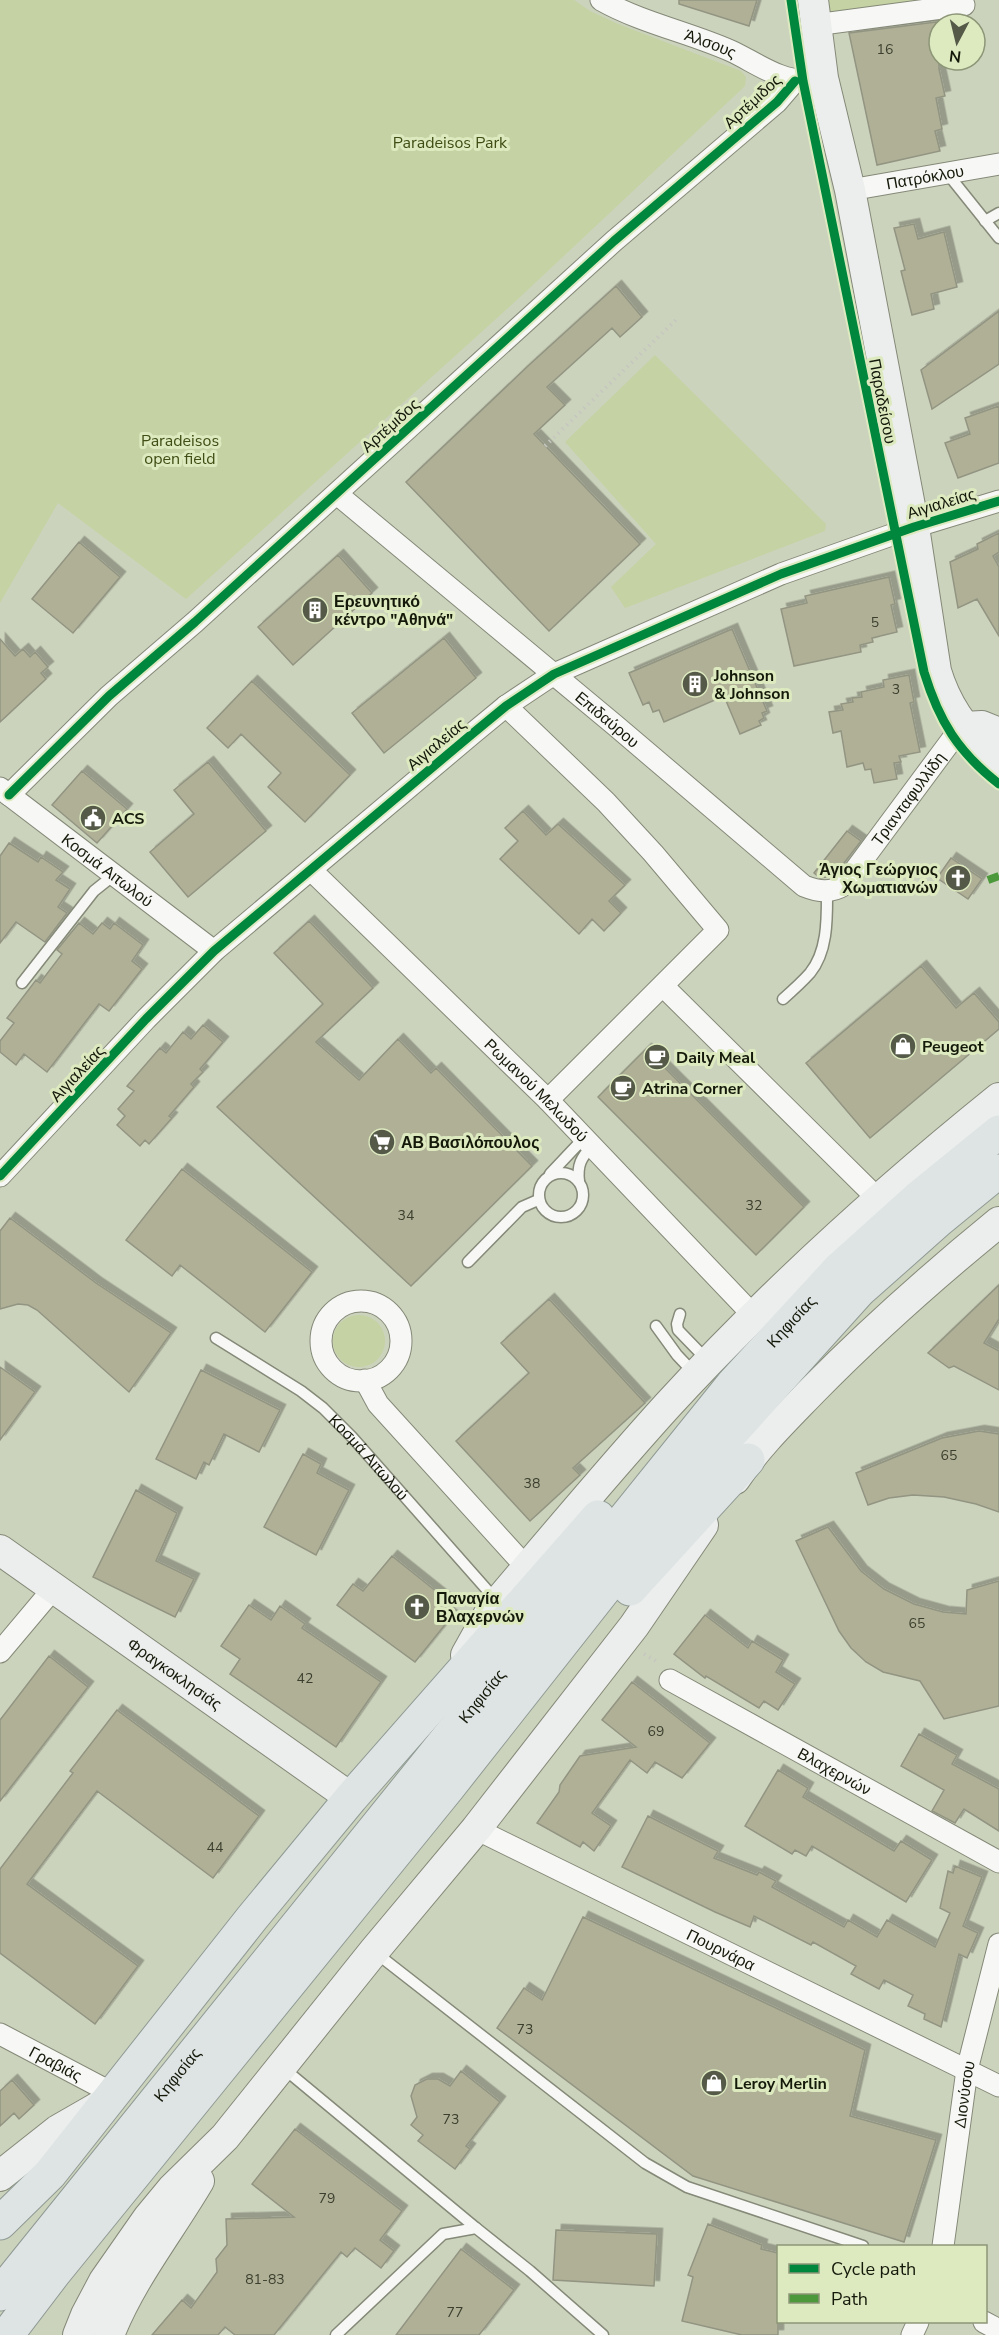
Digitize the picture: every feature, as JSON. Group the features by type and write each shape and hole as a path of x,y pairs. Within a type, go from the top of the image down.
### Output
{"main road":[{"name":"Παραδείσου","path":"814,13 809,80 850,190 914,527 936,670 947,702 964,727 999,761"},
{"path":"964,727 982,726 999,733"},
{"name":"Κηφισίας","path":"0,2294 712,1374 754,1316 846,1227 999,1098"},
{"name":"Κηφισίας","path":"447,1691 490,1612 588,1496 712,1374 999,1132"},
{"name":"Κηφισίας","path":"7,2335 62,2263 448,1788 656,1524 782,1375 859,1291 939,1220 999,1171"},
{"path":"448,1788 786,1418 876,1328 929,1279 999,1222"},
{"path":"0,2223 50,2174 351,1798 614,1499 712,1374"},
{"path":"78,2335 104,2282 137,2233 172,2189 225,2137 374,1951 476,1829 629,1632 748,1460"},
{"name":"Φραγκοκλησιάς","path":"0,1550 351,1798"},
{"path":"0,2176 58,2130 109,2098"},
{"path":"109,2335 134,2283 225,2137"}],"street":[{"name":"Άλσους","path":"601,0 653,24 809,80"},
{"path":"814,13 964,5"},
{"name":"Αρτέμιδος","path":"5,792 614,241 777,102 809,80"},
{"name":"Πατρόκλου","path":"850,190 999,164"},
{"name":"Επιδαύρου","path":"337,494 804,886 827,892"},
{"name":"Αιγιαλείας","path":"0,1176 146,1019 214,951 506,706 554,674 781,573 914,527 999,501"},
{"path":"506,706 606,802 718,930 548,1100"},
{"name":"Τριανταφυλλίδη","path":"827,892 844,885 952,738 964,727"},
{"name":"Κοσμά Αιτωλού","path":"5,792 214,951"},
{"name":"Ρωμανού Μελωδού","path":"311,870 548,1100 754,1316"},
{"path":"663,986 878,1199"},
{"path":"365,1380 378,1404 527,1568"},
{"path":"0,1652 53,1588"},
{"name":"Βλαχερνών","path":"670,1680 999,1862"},
{"name":"Πουρνάρα","path":"476,1829 999,2086"},
{"name":"Διονύσου","path":"943,2245 967,2070 999,1944"},
{"name":"Γραβιάς","path":"0,2034 109,2098"}],"lane":[{"path":"946,173 999,238"},
{"path":"985,221 999,213"},
{"path":"22,983 94,891 114,875"},
{"path":"783,999 817,962 826,932 827,892"},
{"path":"548,1176 564,1173 573,1175 579,1181 583,1189 583,1198 580,1207 574,1213 565,1217 548,1214 538,1200 538,1191 548,1176 588,1142"},
{"path":"579,1181 578,1169 588,1142"},
{"path":"468,1262 522,1207 538,1200"},
{"path":"680,1314 678,1330 712,1374"},
{"path":"656,1326 677,1355 712,1374"},
{"name":"Κοσμά Αιτωλού","path":"216,1338 301,1391 322,1408 352,1437 498,1602"},
{"path":"374,1951 645,2163 666,2176 687,2187 857,2245"},
{"path":"281,2067 530,2271 603,2335"},
{"path":"336,2335 443,2234 476,2228"},
{"path":"0,2275 32,2254"}],"path":[{"path":"545,446 679,317"},
{"path":"643,1653 657,1662"}],"green space":[{"name":"Paradeisos Park","path":"0,0 574,0 590,11 618,24 741,71 746,77 745,86 519,298 186,599 58,503 0,603"},
{"path":"823,0 951,0 825,18"},
{"path":"655,355 826,524 825,531 625,608 611,587 656,544 565,442"},
{"path":"359,1315 369,1317 377,1323 383,1331 385,1341 383,1351 377,1359 369,1365 359,1367 349,1365 341,1359 335,1351 333,1341 335,1331 341,1323 349,1317"}],"building":[{"path":"679,0 757,0 749,26 679,4"},
{"path":"927,23 927,72 940,72 945,96 936,98 942,129 935,131 940,151 877,165 849,33"},
{"path":"914,224 918,239 944,232 957,287 931,294 934,309 912,315 901,271 905,270 894,228"},
{"path":"616,286 642,317 620,337 612,328 547,387 565,405 534,434 640,544 549,631 406,482"},
{"path":"999,311 999,364 932,409 921,370"},
{"path":"999,406 999,463 958,478 945,443 970,434 965,418"},
{"path":"999,533 999,552 993,556 999,567 999,636 977,599 958,608 950,562 978,549 977,544"},
{"path":"79,542 120,577 73,633 32,599"},
{"name":"Ερευνητικό κέντρο \"Αθηνά\"","path":"338,555 372,593 293,665 258,627"},
{"path":"889,577 895,604 891,605 897,632 872,638 873,642 860,645 861,652 794,666 781,609 807,603 805,596"},
{"name":"Johnson & Johnson","path":"732,629 767,711 762,713 764,718 759,721 761,725 740,734 724,696 664,722 659,710 653,712 649,702 643,705 629,673"},
{"path":"444,638 476,678 384,753 352,713"},
{"path":"0,639 15,656 23,649 30,657 35,652 48,667 41,673 46,679 0,722"},
{"path":"909,675 914,702 910,703 920,752 899,756 901,762 894,763 897,779 874,783 871,769 865,770 863,763 847,767 841,731 833,733 829,712 843,710 841,704 853,702 852,698 862,697 861,692 884,687 883,680"},
{"path":"252,681 350,775 305,822 268,787 281,773 241,734 228,748 207,728"},
{"path":"208,762 266,831 188,897 150,852 194,814 174,790"},
{"path":"82,771 127,809 97,843 52,805"},
{"path":"523,811 546,835 558,824 625,885 609,901 621,913 604,931 592,919 579,934 500,859 518,841 505,828"},
{"path":"847,831 861,841 834,876 820,878 814,873"},
{"path":"9,843 38,862 41,857 63,872 56,880 70,889 58,907 67,913 45,942 16,922 0,943 0,856"},
{"path":"951,858 982,879 968,899 937,878"},
{"name":"ΑΒ Βασιλόπουλος","path":"309,921 373,988 316,1042 359,1080 398,1039 431,1073 436,1068 532,1166 411,1286 217,1107 323,1004 274,953"},
{"path":"79,923 93,934 102,923 110,929 114,923 143,945 132,961 142,969 109,1011 99,1004 47,1072 24,1054 16,1065 0,1052 0,1041 14,1023 7,1018 36,980 40,983 62,954 57,950"},
{"name":"Peugeot","path":"921,966 956,1008 974,993 999,1022 999,1029 870,1138 806,1063"},
{"path":"203,1025 223,1042 200,1069 203,1072 191,1084 194,1087 169,1116 172,1118 149,1144 145,1140 140,1146 117,1125 125,1116 118,1109 134,1091 127,1086 160,1048 166,1053 183,1032 191,1039"},
{"path":"646,1049 804,1207 756,1255 598,1097"},
{"path":"182,1169 312,1272 265,1332 180,1265 172,1276 126,1240"},
{"path":"10,1218 96,1283 171,1333 129,1392 37,1310 28,1305 18,1304 0,1309 0,1231"},
{"path":"999,1285 999,1319 984,1343 999,1351 999,1390 954,1366 949,1368 928,1353"},
{"path":"549,1299 645,1403 573,1468 580,1475 530,1521 456,1441 529,1373 501,1343"},
{"path":"0,1367 35,1392 0,1440"},
{"path":"201,1370 280,1410 259,1452 224,1434 209,1465 204,1462 196,1479 156,1459"},
{"path":"979,1431 999,1434 999,1512 944,1497 913,1495 889,1498 868,1505 856,1473 942,1438"},
{"path":"303,1454 321,1464 317,1473 349,1490 316,1555 264,1527"},
{"path":"136,1490 177,1513 156,1561 194,1579 175,1617 93,1577"},
{"path":"828,1527 861,1571 884,1589 914,1604 943,1612 966,1614 967,1590 999,1581 999,1706 944,1719 920,1681 883,1672 866,1662 851,1648 839,1631 796,1541"},
{"name":"Παναγία Βλαχερνών","path":"392,1556 452,1604 446,1611 452,1616 415,1662 337,1605 353,1584 363,1591"},
{"path":"249,1605 271,1620 280,1606 305,1624 302,1628 381,1682 336,1747 230,1674 240,1659 221,1646"},
{"path":"705,1615 748,1648 752,1641 783,1660 776,1672 795,1684 778,1710 764,1701 759,1708 706,1676 705,1678 674,1654"},
{"path":"49,1656 88,1687 0,1801 0,1720"},
{"path":"632,1682 710,1743 682,1778 655,1762 647,1773 630,1760 592,1813 611,1826 594,1851 583,1842 580,1847 537,1823 580,1756 636,1747 602,1720"},
{"path":"117,1710 259,1816 213,1878 97,1791 27,1884 138,1966 95,2024 0,1953 0,1869 73,1773 70,1771"},
{"path":"919,1734 957,1755 952,1764 999,1789 999,1831 964,1809 955,1823 932,1811 944,1790 901,1766"},
{"path":"778,1770 808,1788 803,1797 894,1851 901,1841 932,1860 906,1902 812,1846 806,1856 795,1850 792,1854 745,1826"},
{"path":"648,1816 718,1851 714,1858 757,1875 759,1872 776,1881 772,1887 844,1927 848,1920 877,1937 887,1920 935,1947 950,1913 940,1908 948,1871 953,1873 955,1866 982,1877 963,1926 978,1933 967,1958 959,1954 941,2027 924,2019 925,2014 908,2006 913,1995 884,1980 879,1989 851,1974 856,1966 813,1942 811,1945 754,1916 750,1927 622,1867"},
{"name":"Leroy Merlin","path":"583,1917 865,2050 850,2116 936,2140 904,2242 693,2176 497,2028 524,1988 542,2000"},
{"path":"461,2071 500,2102 466,2146 470,2149 455,2169 418,2141 423,2135 411,2125 417,2117 411,2096 415,2085 427,2079 438,2079 450,2086"},
{"path":"12,2080 34,2105 19,2119 14,2113 0,2126 0,2091"},
{"path":"295,2129 402,2211 380,2240 394,2251 381,2268 355,2248 347,2257 341,2252 274,2335 235,2335 225,2327 218,2335 152,2335 182,2300 191,2308 217,2272 216,2259 227,2245 226,2219 294,2217 252,2184"},
{"path":"708,2224 762,2245 761,2249 777,2253 778,2335 742,2335 682,2321 693,2277 688,2275"},
{"path":"556,2230 657,2234 654,2286 553,2280"},
{"path":"461,2249 514,2290 479,2335 396,2335"}],"marked path":[{"path":"988,880 999,876"}],"cycle path":[{"path":"791,0 803,81 924,672 936,706 952,734 972,760 999,784"},
{"path":"9,795 109,696 195,622 614,241 777,102 795,81"},
{"path":"0,1176 146,1019 214,951 506,706 554,674 781,574 914,527 999,501"}],"place":[{"name":"Ερευνητικό κέντρο \"Αθηνά\"","path":"315,610"},
{"name":"Johnson & Johnson","path":"695,684"},
{"name":"ACS","path":"93,818"},
{"name":"Άγιος Γεώργιος Χωματιανών","path":"958,878"},
{"name":"Peugeot","path":"903,1046"},
{"name":"Daily Meal","path":"657,1057"},
{"name":"Atrina Corner","path":"623,1088"},
{"name":"ΑΒ Βασιλόπουλος","path":"382,1142"},
{"name":"Παναγία Βλαχερνών","path":"417,1607"},
{"name":"Leroy Merlin","path":"714,2083"}],"park label":[{"name":"Paradeisos open field","path":"180,449"}]}
